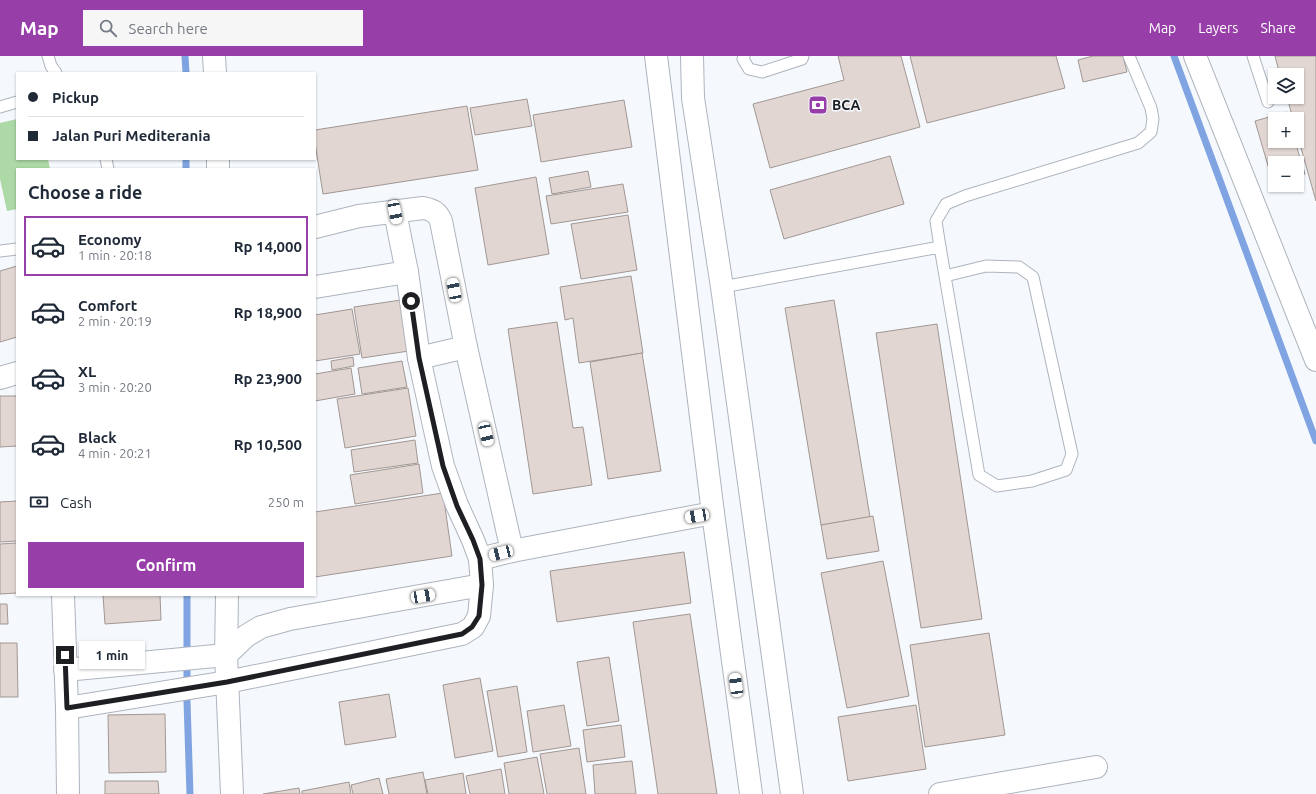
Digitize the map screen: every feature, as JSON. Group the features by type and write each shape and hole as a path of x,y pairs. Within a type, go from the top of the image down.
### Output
{"street":[{"path":"214,56 215,72"},
{"path":"656,56 713,513 751,794"},
{"path":"692,56 693,98 722,287 792,794"},
{"path":"1195,56 1309,325 1316,360"},
{"path":"316,227 359,216 423,208 432,209 438,214 441,221 466,347 512,550"},
{"path":"67,708 227,682 462,634 472,627 479,616 482,585 480,559 457,506 443,466 419,358 407,272 395,212"},
{"path":"316,287 407,272"},
{"path":"419,358 466,347"},
{"path":"0,378 16,373"},
{"path":"480,559 512,550 713,513"},
{"path":"65,670 226,655 246,636 261,627 290,619 482,585"},
{"path":"63,596 68,794"},
{"path":"227,596 226,655 232,794"},
{"path":"940,794 1096,767"}],"lane":[{"path":"48,56 51,66 55,72"},
{"path":"744,56 743,59 749,69 762,72 802,59 804,56"},
{"path":"945,276 986,266 1019,267 1033,277 1072,454 1066,470 1032,482 997,486 980,475 945,276 936,222 946,204 965,196 1138,143 1151,132 1153,119 1151,108 1129,56"},
{"path":"1253,56 1268,102"},
{"path":"0,107 16,102"},
{"path":"722,287 940,247"},
{"path":"0,251 16,249"}],"green space":[{"path":"16,119 16,160 48,160 50,168 16,168 16,209 7,211 0,179 0,123"}],"building":[{"path":"838,56 901,56 920,127 770,168 753,104 844,80"},
{"path":"910,56 1056,56 1065,88 927,123"},
{"path":"1093,56 1123,56 1127,72 1083,82 1078,60"},
{"path":"1275,56 1316,56 1316,201 1301,148 1304,148 1304,112 1291,112 1289,104 1304,104 1304,68 1278,68"},
{"path":"527,99 532,126 475,135 470,108"},
{"path":"624,100 632,147 541,162 533,115"},
{"path":"467,106 478,170 323,194 316,149 316,130"},
{"path":"1268,117 1268,148 1297,148 1300,156 1268,156 1268,166 1255,121"},
{"path":"890,156 904,204 784,239 770,190"},
{"path":"588,171 591,187 552,194 549,178"},
{"path":"536,177 549,254 488,265 475,188"},
{"path":"623,184 628,212 551,224 546,196"},
{"path":"628,215 637,270 581,279 571,224"},
{"path":"16,266 16,337 0,342 0,271"},
{"path":"631,276 643,353 579,363 573,318 565,320 560,287"},
{"path":"401,300 409,351 362,358 354,307"},
{"path":"834,300 870,517 821,525 785,308"},
{"path":"352,309 360,354 316,361 316,315"},
{"path":"557,322 573,428 583,427 592,485 533,494 508,329"},
{"path":"937,324 982,619 921,628 876,333"},
{"path":"642,353 661,471 608,479 590,362"},
{"path":"353,357 354,366 332,370 331,361"},
{"path":"402,361 407,387 362,394 358,368"},
{"path":"351,368 355,394 316,401 316,374"},
{"path":"408,388 416,436 345,448 337,399"},
{"path":"0,396 16,396 16,446 0,447"},
{"path":"415,440 418,463 354,472 351,450"},
{"path":"419,464 423,493 355,504 350,475"},
{"path":"443,493 452,556 316,577 316,512"},
{"path":"16,501 16,541 0,542 0,502"},
{"path":"873,516 879,551 827,559 821,525"},
{"path":"16,543 16,593 0,594 0,544"},
{"path":"684,552 691,603 557,622 550,571"},
{"path":"883,561 909,696 847,708 821,573"},
{"path":"103,596 160,596 161,620 105,624"},
{"path":"0,604 7,604 8,624 0,624"},
{"path":"690,614 717,794 658,794 633,622"},
{"path":"989,633 1005,735 925,747 910,645"},
{"path":"0,643 17,643 18,697 0,697"},
{"path":"609,657 619,721 587,726 577,662"},
{"path":"480,678 493,751 455,758 443,685"},
{"path":"517,686 527,752 498,757 487,691"},
{"path":"389,694 396,737 345,745 339,702"},
{"path":"564,705 571,746 533,752 527,711"},
{"path":"916,705 926,769 848,781 838,717"},
{"path":"165,714 166,772 109,773 108,715"},
{"path":"621,725 625,757 587,762 583,730"},
{"path":"579,748 586,794 547,794 540,754"},
{"path":"537,757 544,794 509,794 504,763"},
{"path":"632,761 636,794 595,794 593,765"},
{"path":"501,769 505,794 470,794 466,776"},
{"path":"423,772 427,794 389,794 386,779"},
{"path":"463,773 466,794 428,794 425,780"},
{"path":"379,778 383,794 353,794 351,785"},
{"path":"105,781 158,781 159,794 105,794"},
{"path":"349,782 351,794 302,794 302,791"},
{"path":"299,788 300,794 263,794"}],"waterway":[{"path":"185,56 186,72"},
{"path":"1174,56 1316,441"},
{"path":"186,160 186,168"},
{"path":"187,596 187,701 190,794"}],"place":[{"name":"BCA","path":"818,105"}],"route":[{"path":"65,655 67,708 227,682 462,634 468,631 476,623 479,616 482,585 480,559 457,506 443,466 419,358 411,301"}]}
